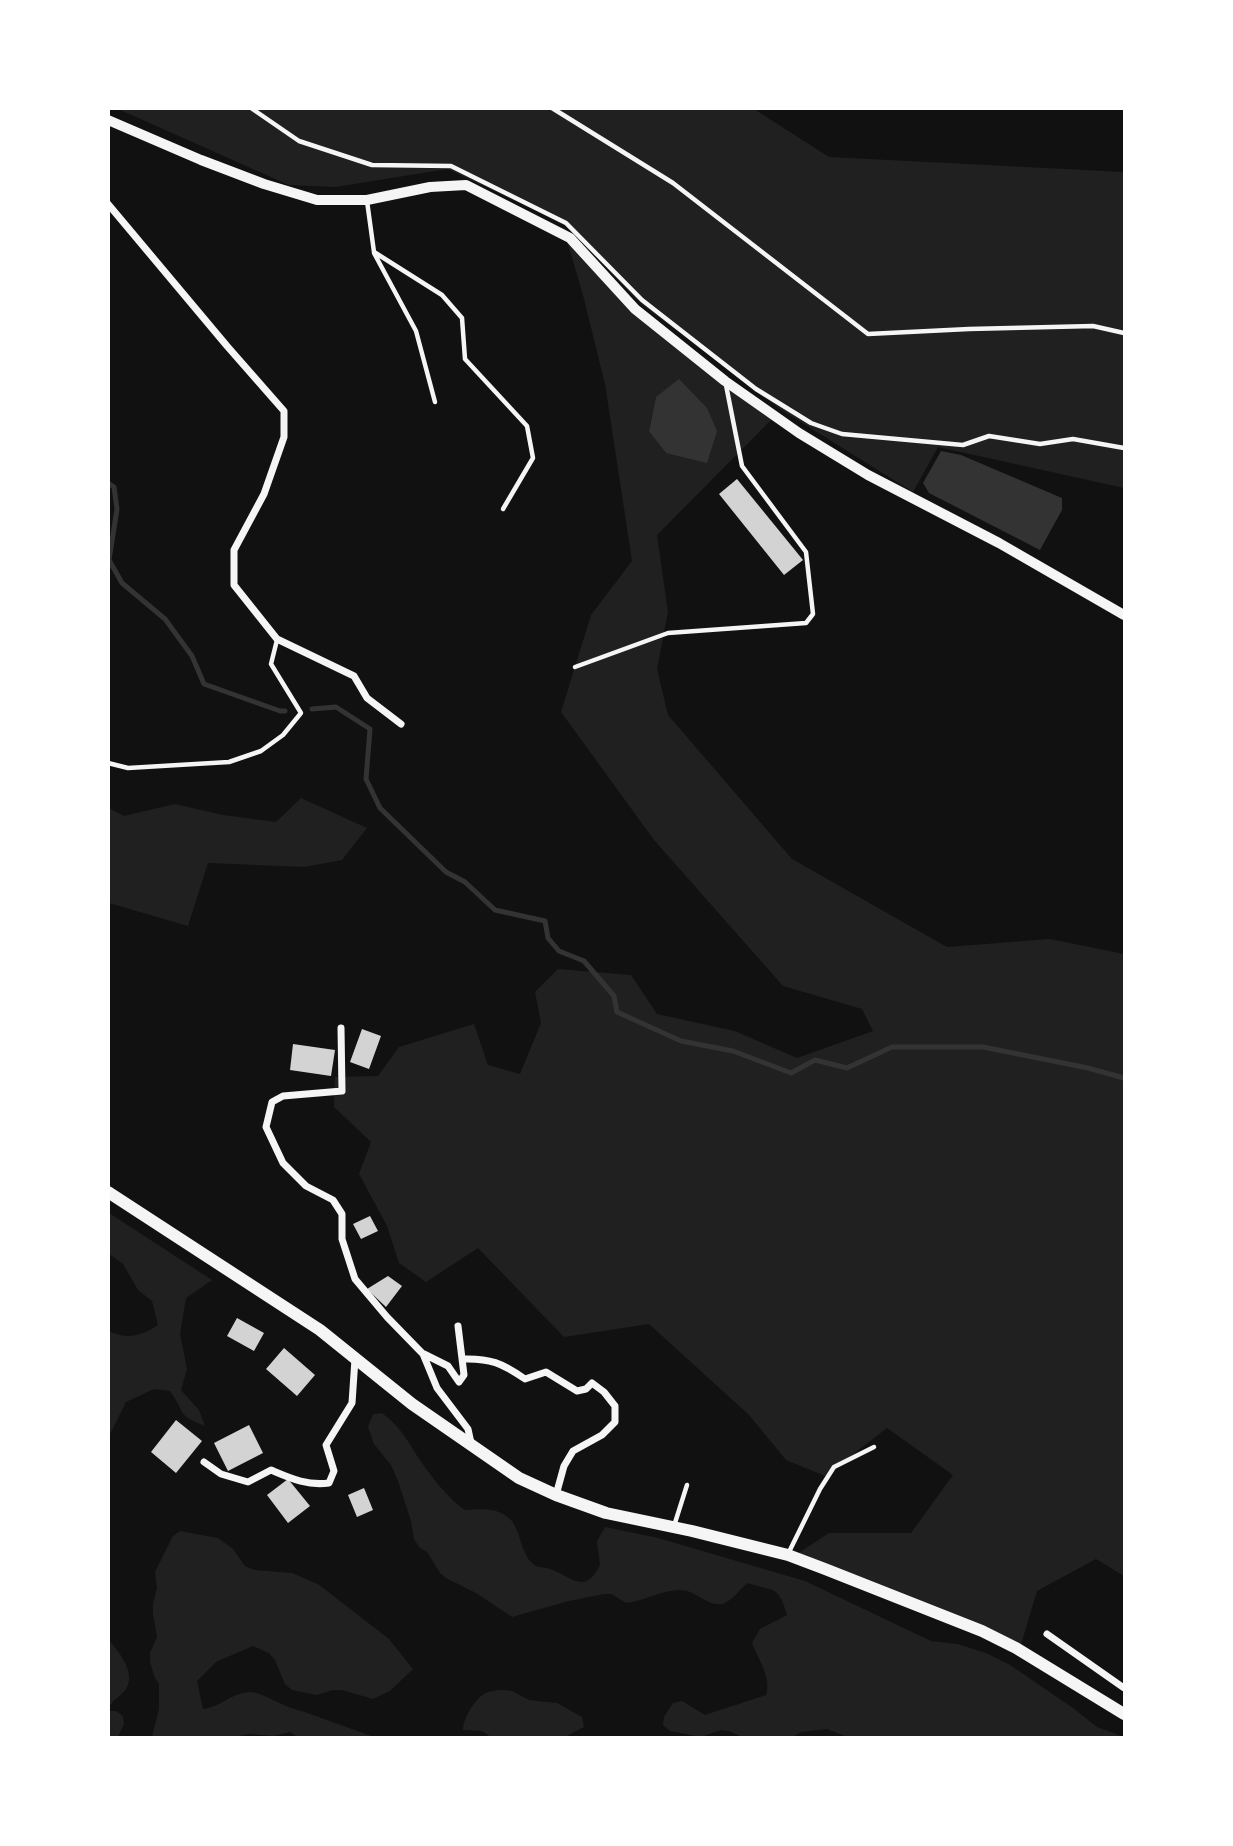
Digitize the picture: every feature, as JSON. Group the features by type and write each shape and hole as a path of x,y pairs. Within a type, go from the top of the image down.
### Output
{"main road":[{"path":"108,1192 320,1330 412,1404 519,1478 556,1496 606,1513 788,1555 982,1631 1016,1647 1125,1714"}],"street":[{"path":"108,120 201,160 264,184 317,200 367,200 430,187 466,185 570,238 635,309 725,381 799,433 868,475 999,543 1125,615"},
{"path":"108,204 284,411 284,437 268,482 234,550 234,585 277,639 354,676 367,698 401,724"},
{"path":"341,1028 342,1091 282,1096 272,1102 266,1127 283,1163 306,1186 333,1200 342,1214 342,1239 355,1279 423,1354 448,1366 458,1382 464,1375 458,1326"},
{"path":"423,1354 437,1388 468,1429 471,1447"},
{"path":"204,1462 221,1475 248,1482 271,1470 315,1485 329,1483 334,1471 326,1445 352,1403 355,1358"},
{"path":"462,1359 485,1358 507,1366 525,1379 546,1372 577,1391 592,1384 604,1392 615,1406 615,1422 602,1436 573,1451 564,1466 556,1496"},
{"path":"1047,1634 1125,1688"}],"lane":[{"path":"251,108 299,141 372,165 451,166 566,223 642,300 756,389 811,423 842,434 963,445 989,436 1040,444 1073,439 1125,448"},
{"path":"552,108 673,183 868,334 1093,326 1125,332"},
{"path":"367,200 374,252 416,331 435,402"},
{"path":"374,252 442,295 462,318 465,359 527,426 533,457 503,509"},
{"path":"575,667 668,634 806,623 813,614 806,552 742,466 725,381"},
{"path":"108,763 128,768 229,762 261,751 283,735 301,713 271,664 277,639"},
{"path":"788,1555 820,1489 834,1467 874,1447"},
{"path":"673,1527 687,1485"}],"shaded area":[{"path":"118,109 754,109 829,157 1124,172 1124,488 938,447 913,492 780,409 640,303 564,224 448,169 335,187 289,185"},
{"path":"563,227 637,307 719,372 779,412 657,535 668,612 657,669 668,715 792,859 947,947 1050,939 1124,954 1124,1576 1096,1559 1037,1591 1020,1648 797,1554 829,1533 911,1533 953,1475 887,1428 825,1476 786,1460 749,1415 649,1324 564,1337 478,1248 426,1282 399,1263 387,1226 359,1174 371,1142 334,1107 335,1077 378,1076 399,1047 474,1024 488,1065 520,1074 541,1023 535,992 558,969 631,975 657,1014 735,1031 797,1058 873,1031 862,1009 783,986 654,840 561,712 591,615 632,561 605,384","holes":["656,397 666,453 649,430"]},
{"path":"679,379 707,408 717,431 707,463 666,453 649,431 656,397"},
{"path":"941,451 961,455 1062,498 1062,510 1040,550 929,493 923,483"},
{"path":"301,798 367,828 342,860 304,867 208,863 188,926 109,903 109,808 124,816 175,804 223,815 276,822"},
{"path":"109,1213 212,1280 186,1298 180,1334 187,1369 181,1390 199,1410 205,1426 185,1416 170,1391 154,1389 126,1402 109,1436 109,1331 134,1336 158,1325 152,1301 138,1290 123,1264 109,1254"},
{"path":"382,1413 400,1430 431,1475 458,1505 465,1510 495,1511 511,1520 525,1554 537,1567 547,1568 582,1582 594,1575 600,1565 597,1541 605,1527 658,1538 805,1581 931,1641 957,1644 986,1653 1010,1665 1097,1727 1124,1737 850,1738 827,1729 801,1732 793,1737 742,1737 721,1730 704,1736 670,1731 663,1725 664,1717 673,1703 682,1701 705,1715 766,1695 766,1675 752,1643 760,1629 787,1615 778,1594 748,1583 722,1604 712,1603 685,1590 666,1592 626,1603 612,1594 604,1594 512,1617 476,1593 446,1578 427,1552 419,1547 414,1539 398,1481 391,1465 374,1444 368,1427 373,1414"},
{"path":"180,1531 218,1538 233,1549 245,1566 254,1570 292,1573 318,1584 389,1639 413,1669 390,1691 373,1699 342,1690 317,1695 292,1690 285,1684 275,1660 269,1653 253,1646 216,1662 197,1681 203,1709 216,1706 238,1694 250,1692 374,1737 297,1737 290,1732 274,1736 249,1734 229,1738 152,1737 159,1709 159,1684 150,1662 150,1653 157,1637 153,1614 157,1588 155,1572 173,1536"},
{"path":"109,1641 127,1668 129,1681 125,1690 109,1708"},
{"path":"512,1691 529,1700 557,1703 582,1717 584,1727 565,1737 491,1737 482,1731 463,1730 467,1715 476,1701 486,1693"},
{"path":"109,1711 116,1711 123,1716 124,1724 118,1737 109,1737"}],"building":[{"path":"737,479 803,560 784,575 719,494"},
{"path":"362,1029 381,1036 369,1069 350,1062"},
{"path":"293,1044 335,1050 331,1076 290,1070"},
{"path":"370,1216 378,1231 361,1239 353,1224"},
{"path":"388,1276 402,1286 386,1307 367,1289"},
{"path":"237,1318 264,1333 254,1351 227,1336"},
{"path":"284,1348 315,1375 297,1396 266,1369"},
{"path":"176,1420 202,1441 176,1473 151,1452"},
{"path":"249,1425 263,1453 228,1471 214,1443"},
{"path":"288,1479 310,1506 288,1523 267,1495"},
{"path":"364,1488 373,1510 357,1517 348,1495"}],"waterway":[{"path":"108,483 114,487 117,509 109,560 122,583 165,619 192,656 204,684 285,711"},
{"path":"312,709 336,707 370,729 366,779 380,808 446,872 465,882 495,910 545,921 548,938 559,951 584,961 614,996 617,1012 681,1041 733,1051 791,1073 815,1060 847,1068 892,1047 983,1047 1124,1078"}]}
